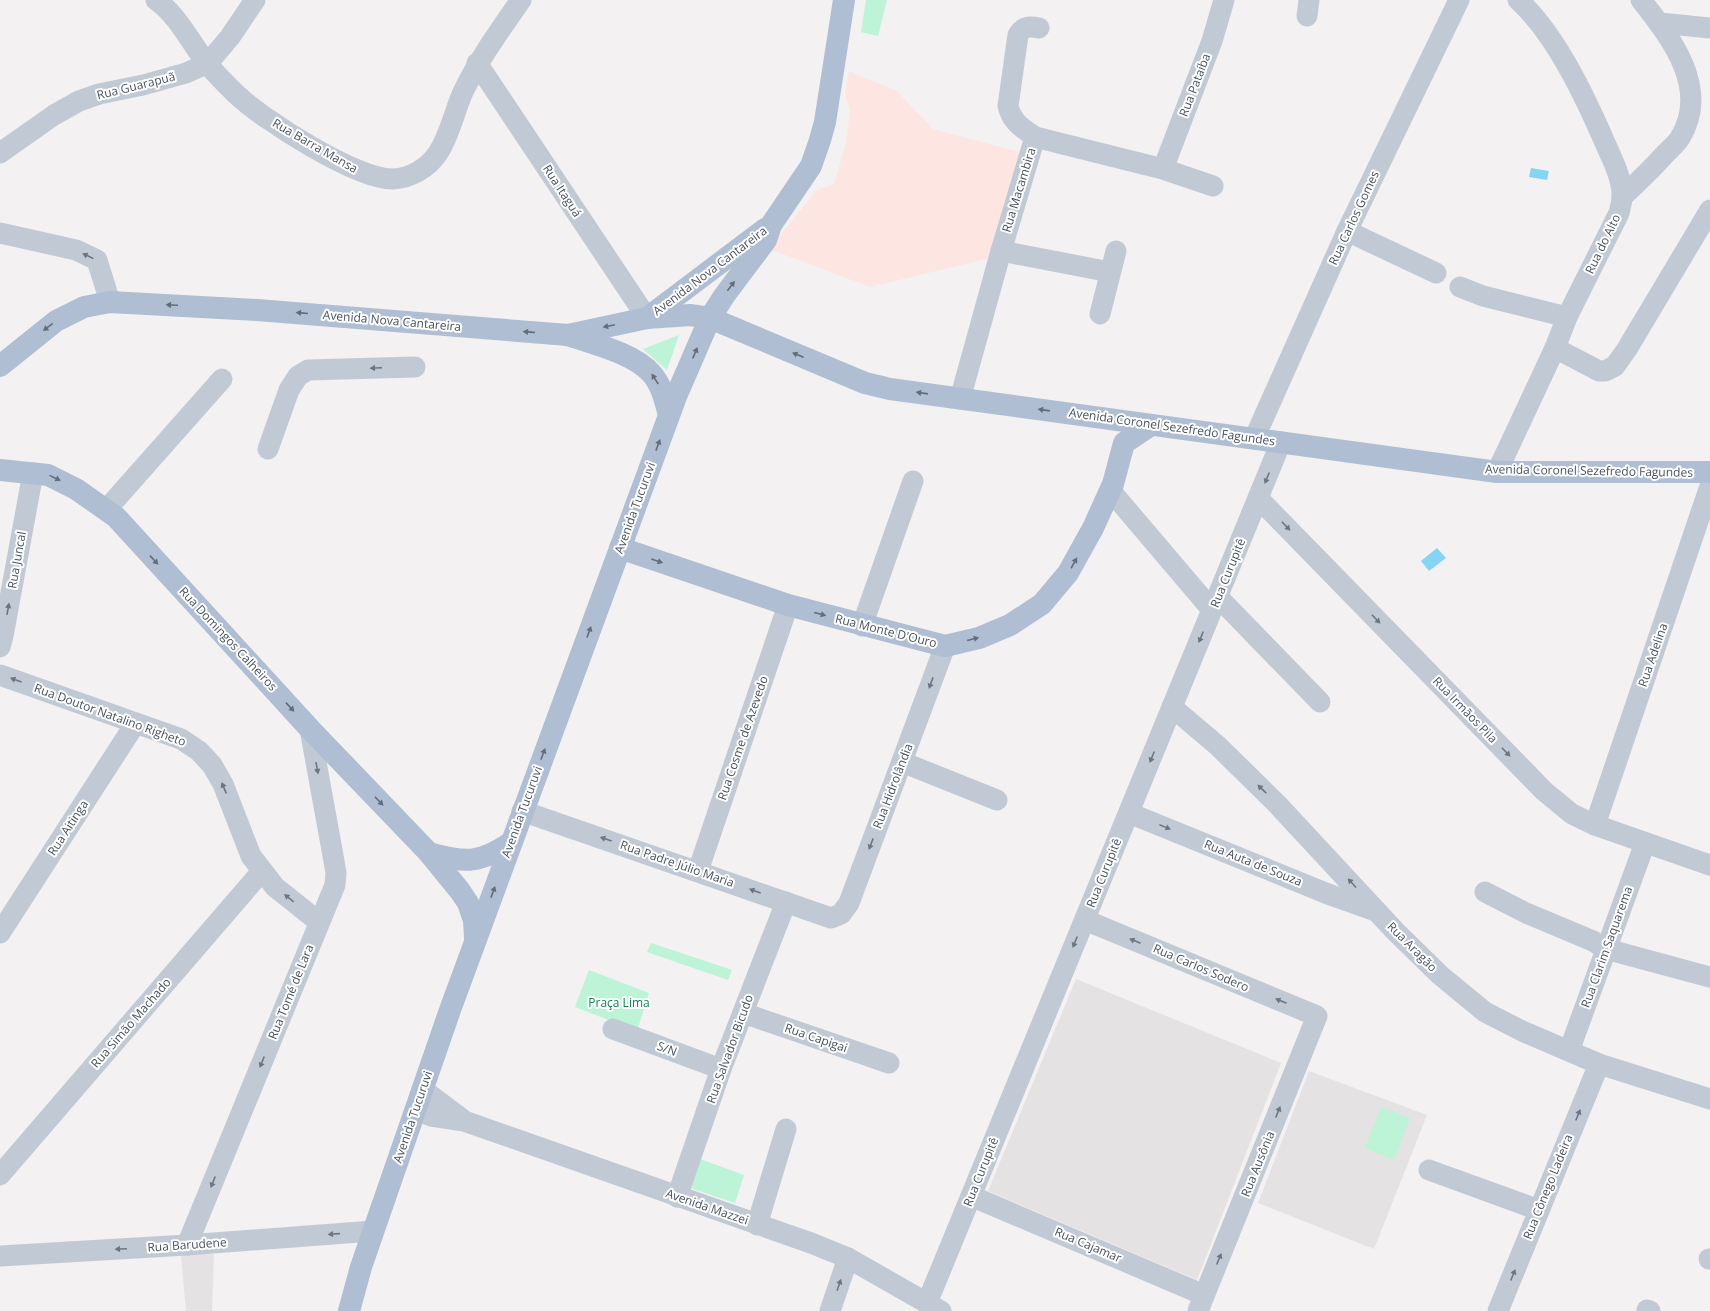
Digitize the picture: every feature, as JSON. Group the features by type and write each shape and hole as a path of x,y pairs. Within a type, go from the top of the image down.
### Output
{"main road":[{"name":"Avenida Nova Cantareira","path":"710,318 724,296 766,240 771,225 811,166 820,140 829,101 844,0"},
{"name":"Avenida Nova Cantareira","path":"0,366 56,321 84,307 110,302 258,310 568,335 647,318 771,225"},
{"name":"Avenida Coronel Sezefredo Fagundes","path":"647,318 690,316 710,318 865,383 960,399 1497,472 1710,472"},
{"name":"Avenida Tucuruvi","path":"349,1311 373,1231 510,843 669,415 710,318"},
{"path":"568,335 622,354 652,373 660,387 669,415"},
{"path":"1110,420 1124,443 1151,425"},
{"name":"Rua Monte D'Ouro","path":"620,548 788,606 945,646 979,638 1010,625 1042,604 1068,573 1093,528 1110,490 1124,443"},
{"name":"Rua Domingos Calheiros","path":"1,469 48,475 76,488 116,517 310,729 429,853 468,903 474,920 475,942"},
{"path":"429,853 459,860 471,860 488,857 510,843"}],"street":[{"name":"Rua Barra Mansa","path":"156,0 181,24 208,64 236,94 264,116 299,139 353,169 374,177 393,179 410,176 424,168 438,153 477,63 521,0"},
{"name":"Rua Guarapuã","path":"0,153 54,115 79,101 99,94 143,85 186,73 208,64 230,37 255,0"},
{"name":"Rua Pataíba","path":"1163,169 1212,41 1224,0"},
{"name":"Rua Carlos Gomes","path":"1254,438 1348,231 1459,0"},
{"name":"Rua do Alto","path":"1497,472 1555,348 1567,317 1619,213 1622,197 1618,173 1582,92 1554,45 1529,10 1518,0"},
{"path":"1622,197 1679,139 1690,118 1692,88 1684,63 1660,23 1641,0"},
{"path":"1660,23 1710,28"},
{"path":"1034,137 1018,125 1011,116 1008,106 1018,35 1021,30 1026,28 1040,28"},
{"name":"Rua Itaguá","path":"477,63 647,318"},
{"path":"1692,88 1710,98"},
{"name":"Rua Macambira","path":"960,399 1034,137 1163,169 1213,186"},
{"path":"1555,348 1599,371 1604,371 1615,366 1650,311 1710,210"},
{"path":"1348,231 1436,273"},
{"path":"0,233 76,250 97,260 110,302"},
{"path":"1100,314 1116,250"},
{"path":"1001,251 1110,272"},
{"path":"1460,287 1483,296 1567,317"},
{"path":"268,449 289,390 298,376 308,370 415,367"},
{"path":"106,510 222,379"},
{"name":"Rua Curupitê","path":"934,1307 971,1196 1281,442"},
{"name":"Rua Juncal","path":"0,647 5,628 33,473"},
{"path":"862,626 913,481"},
{"name":"Rua Adelina","path":"1595,825 1710,486"},
{"path":"1110,490 1215,603 1320,702"},
{"name":"Rua Irmãos Pìla","path":"1258,498 1544,791 1572,814 1595,825 1710,865"},
{"name":"Rua Cosme de Azevedo","path":"698,870 788,606"},
{"name":"Rua Hidrolândia","path":"831,918 841,914 849,903 945,646"},
{"name":"Rua Doutor Natalino Righeto","path":"0,675 182,739 199,751 212,764 223,784 251,856 275,887 319,922"},
{"name":"Rua Aragão","path":"1172,707 1218,746 1277,804 1378,912 1440,975 1485,1012 1522,1031 1599,1064 1710,1099"},
{"name":"Rua Aitinga","path":"0,933 136,724"},
{"name":"Rua Tomé de Lara","path":"187,1245 319,922 332,894 336,873 310,729"},
{"path":"902,762 997,800"},
{"name":"Rua Padre Júlio Maria","path":"522,811 698,870 831,918"},
{"name":"Rua Auta de Souza","path":"1129,813 1328,894 1378,912"},
{"name":"Rua Clarim Saquarema","path":"1569,1051 1645,842"},
{"name":"Rua Simão Machado","path":"0,1174 262,870"},
{"path":"1485,892 1526,913 1593,941 1606,949 1710,977"},
{"name":"Rua Salvador Bicudo","path":"677,1197 721,1069 786,902"},
{"name":"Rua Carlos Sodero","path":"1085,920 1317,1016"},
{"name":"Rua Capigai","path":"743,1013 889,1063"},
{"name":"Rua Ausônia","path":"1201,1303 1317,1016"},
{"name":"S/N","path":"613,1029 721,1069"},
{"name":"Rua Cônego Ladeira","path":"1498,1311 1599,1064"},
{"name":"Avenida Mazzei","path":"422,1089 464,1121"},
{"name":"Avenida Mazzei","path":"415,1110 431,1116 464,1121 811,1243 848,1258 934,1307"},
{"path":"757,1225 786,1129"},
{"path":"1429,1170 1539,1210"},
{"name":"Rua Cajamar","path":"971,1196 1201,1303"},
{"name":"Rua Barudene","path":"0,1256 187,1245 373,1231"},
{"path":"830,1311 848,1258"}],"shaded area":[{"path":"849,71 897,91 933,129 1020,152 991,258 870,287 769,249 817,190 834,184 846,143 850,110 845,94"},
{"path":"1076,979 1281,1063 1197,1280 988,1191"},
{"path":"1309,1071 1427,1115 1374,1249 1258,1203"},
{"path":"214,1254 212,1311 186,1311 181,1255"}],"green space":[{"path":"866,0 887,0 878,36 861,32"},
{"path":"679,335 667,370 643,349"},
{"path":"651,943 732,970 728,980 647,952"},
{"name":"Praça Lima","path":"589,970 649,993 637,1031 575,1007"},
{"path":"1381,1107 1410,1118 1394,1160 1365,1148"},
{"path":"700,1159 744,1175 735,1203 690,1188"}],"water":[{"path":"1531,168 1549,171 1547,180 1529,177"},
{"path":"1437,548 1446,558 1429,571 1421,561"}]}
